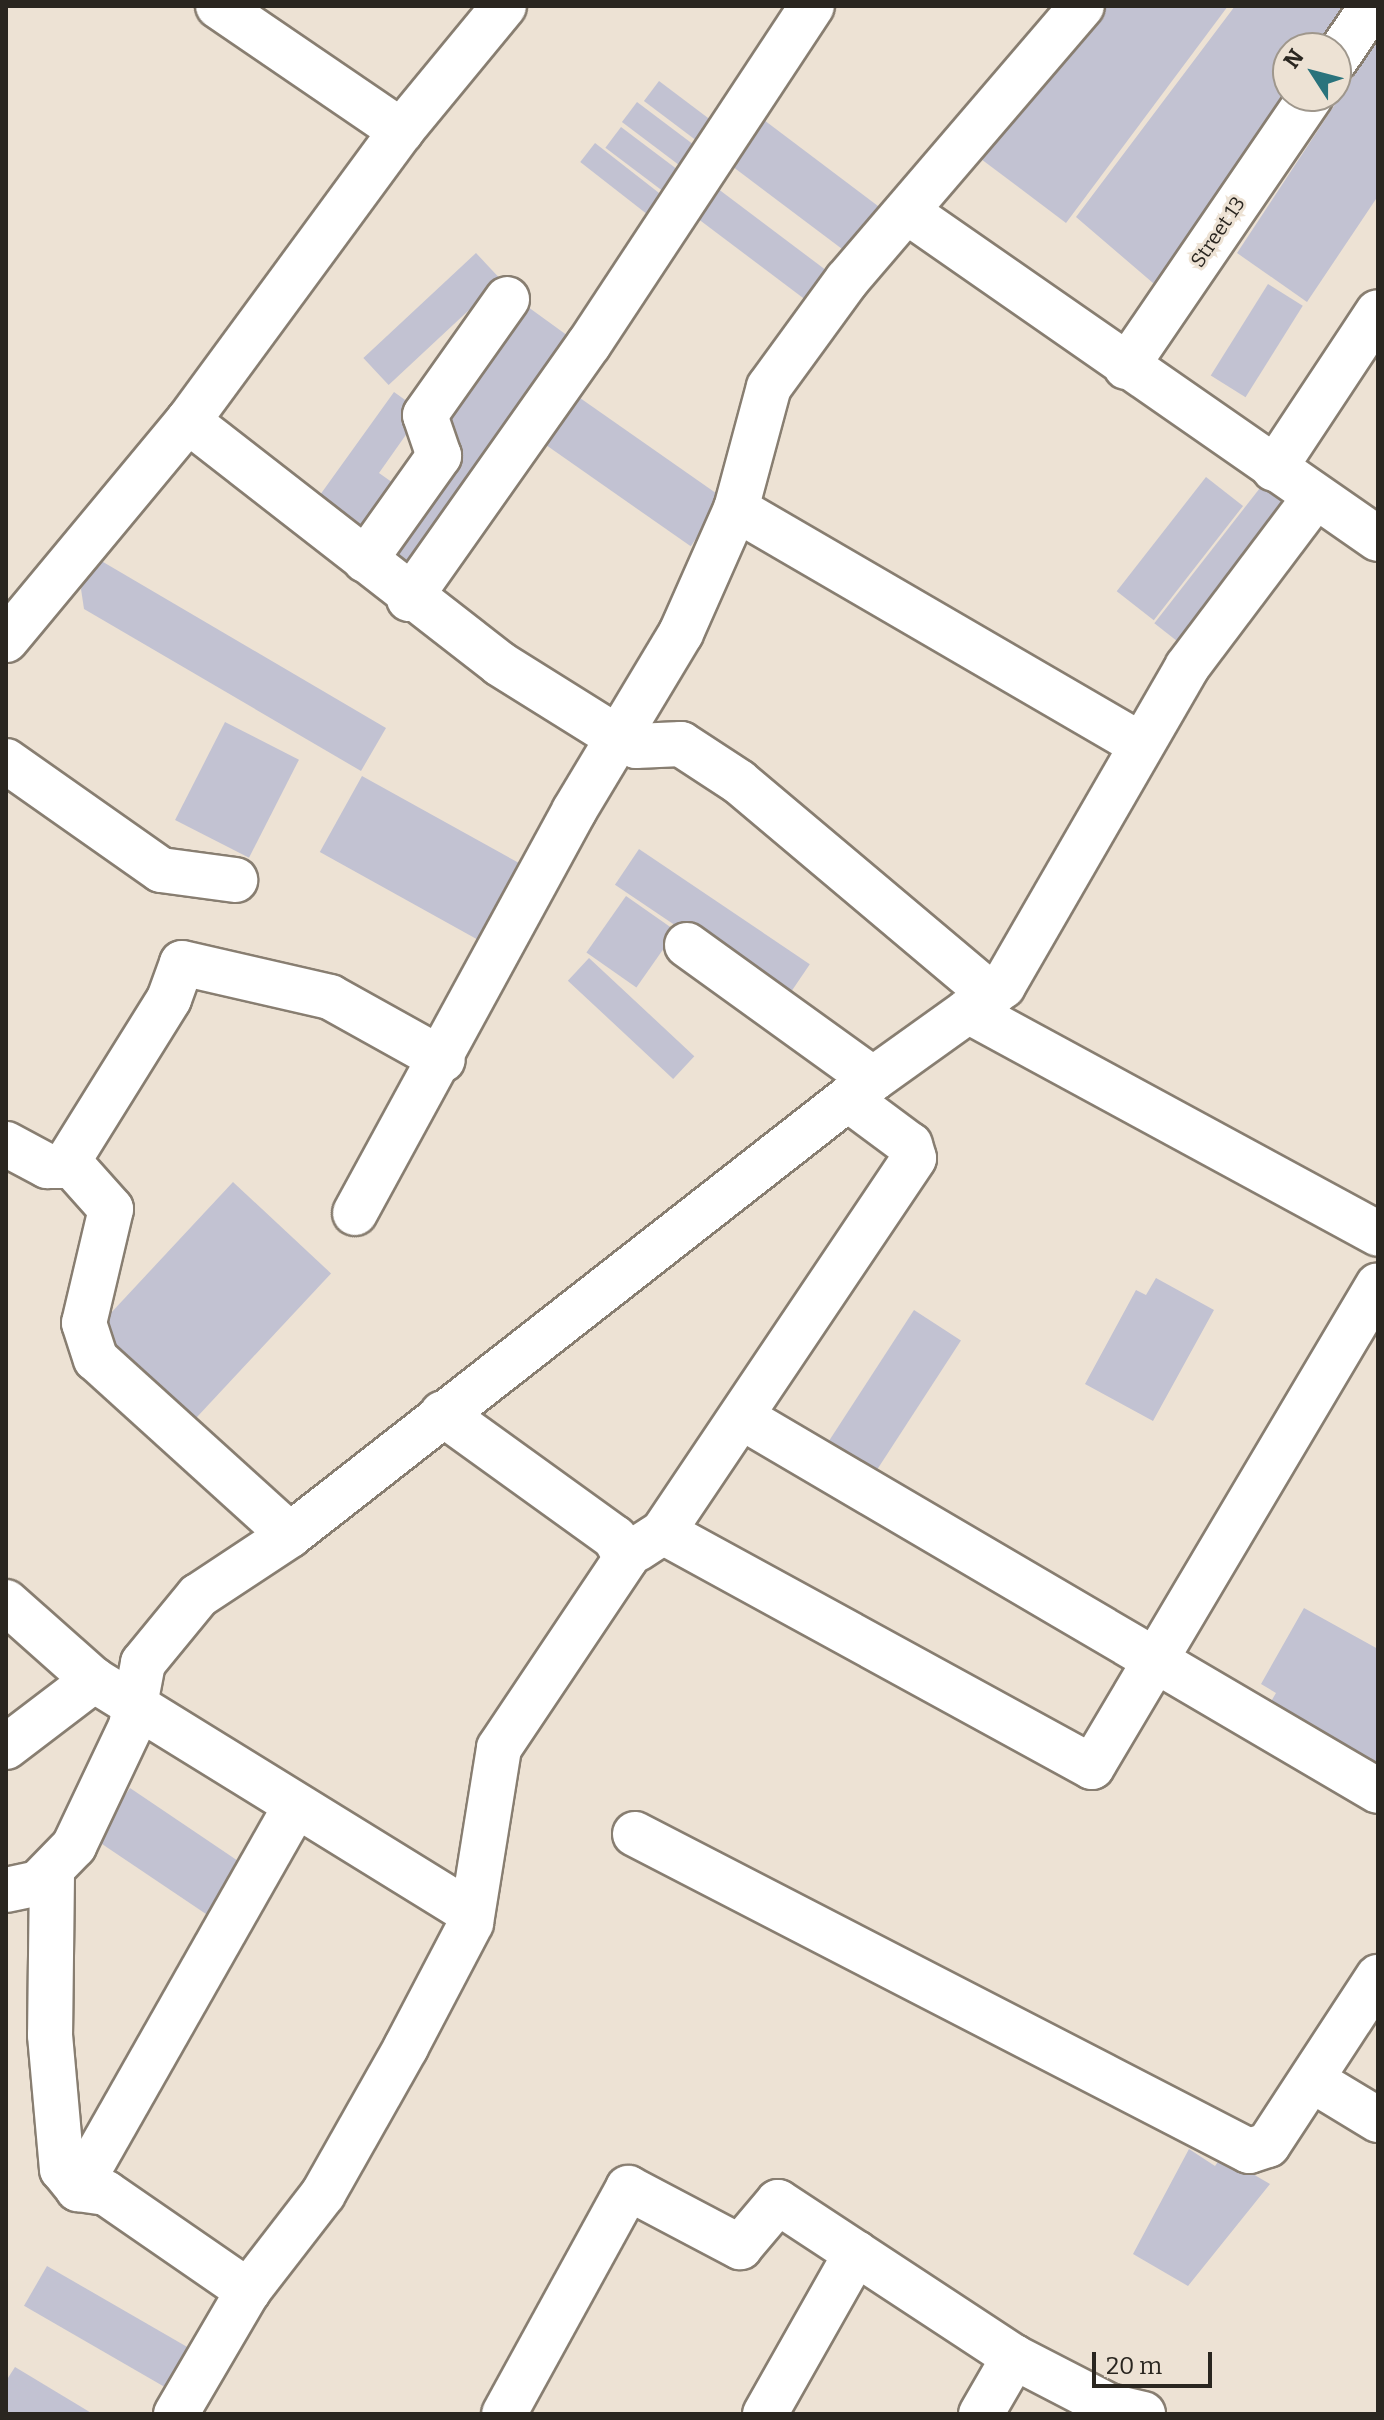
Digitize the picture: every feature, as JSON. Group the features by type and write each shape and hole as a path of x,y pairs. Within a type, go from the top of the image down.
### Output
{"street":[{"path":"218,6 401,131"},
{"path":"6,640 188,421 401,131 504,6"},
{"path":"409,599 589,344 812,6"},
{"path":"355,1213 443,1060 617,737 681,633 736,509 769,387 847,280 909,213 1082,6"},
{"path":"1352,35 1372,6"},
{"name":"Street 13","path":"1126,367 1300,112"},
{"path":"909,213 1126,367 1378,539"},
{"path":"365,560 439,456 425,415 507,299"},
{"path":"1274,469 1378,312"},
{"path":"188,421 365,560 409,599 617,737 636,746 681,744 705,758 980,1003 1378,1234"},
{"path":"6,1890 52,1874 74,1846 137,1707 143,1663 198,1596 290,1535 442,1413 860,1089 980,1003 1009,976 1187,667 1315,497"},
{"path":"736,509 1140,744"},
{"path":"6,761 161,870 235,880"},
{"path":"176,2414 248,2291 359,2137 471,1913 499,1748 626,1558 663,1532 743,1418 914,1158 910,1145 860,1089 687,945"},
{"path":"6,1144 57,1170 69,1162 169,999 182,963 330,997 443,1060"},
{"path":"69,1162 111,1209 84,1323 96,1359 290,1535"},
{"path":"663,1532 1085,1766 1095,1765 1378,1285"},
{"path":"442,1413 615,1538 626,1558"},
{"path":"743,1418 1378,1791"},
{"path":"6,1602 94,1680 471,1913"},
{"path":"6,1747 94,1680"},
{"path":"78,2189 296,1806"},
{"path":"635,1834 1249,2151 1268,2145 1378,1977"},
{"path":"52,1874 58,2157 78,2189 106,2193 248,2291"},
{"path":"1312,2080 1378,2120"},
{"path":"504,2414 628,2188 740,2247 778,2202 1014,2357 1109,2406 1143,2414"},
{"path":"765,2414 856,2253"},
{"path":"981,2414 1014,2357"}],"building":[{"path":"1102,6 1228,6 1066,223 977,156"},
{"path":"1235,6 1352,6 1335,32 1272,32 1272,112 1277,112 1160,289 1076,217"},
{"path":"1378,39 1378,196 1307,302 1237,253 1330,112 1352,112 1352,78"},
{"path":"659,81 716,124 701,144 644,101"},
{"path":"637,102 698,148 683,168 622,122"},
{"path":"756,114 889,214 855,259 722,159"},
{"path":"621,127 682,173 666,194 605,148"},
{"path":"595,143 664,197 649,215 580,162"},
{"path":"705,179 838,280 817,308 683,208"},
{"path":"476,253 501,280 389,385 363,358"},
{"path":"1268,284 1303,306 1246,397 1211,376"},
{"path":"517,299 575,341 414,566 385,545 460,441 430,420"},
{"path":"570,391 724,499 691,546 537,439"},
{"path":"394,392 422,412 379,473 403,490 373,533 320,495"},
{"path":"1206,477 1243,506 1154,620 1117,591"},
{"path":"1267,479 1294,500 1181,644 1154,623"},
{"path":"98,559 386,728 361,771 84,609 81,589"},
{"path":"225,722 299,760 249,858 175,820"},
{"path":"362,776 529,869 487,945 320,852"},
{"path":"639,849 810,964 786,1000 615,885"},
{"path":"626,896 676,931 636,988 586,953"},
{"path":"589,958 694,1056 673,1079 568,981"},
{"path":"233,1182 331,1273 191,1423 93,1332"},
{"path":"1156,1278 1214,1310 1153,1421 1085,1384 1136,1290 1146,1295"},
{"path":"914,1310 961,1340 875,1473 828,1443"},
{"path":"1304,1608 1378,1649 1378,1775 1265,1712 1276,1693 1261,1684"},
{"path":"130,1788 248,1867 213,1919 95,1839"},
{"path":"1189,2149 1215,2166 1222,2156 1270,2184 1188,2286 1133,2254"},
{"path":"47,2266 192,2350 169,2390 24,2306"},
{"path":"15,2367 93,2414 6,2414 6,2381"}]}
